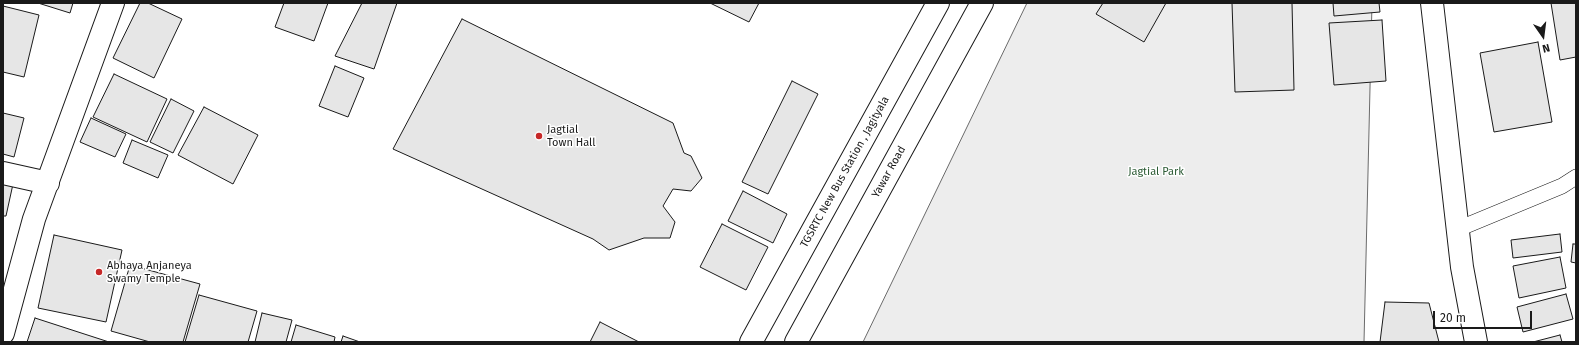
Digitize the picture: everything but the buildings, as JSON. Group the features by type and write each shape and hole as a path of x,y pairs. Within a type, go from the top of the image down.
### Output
{"main road":[{"path":"3,333 34,219 113,3"},
{"name":"TGSRTC New Bus Station , Jagityala","path":"751,342 938,3"},
{"name":"Yawar Road","path":"796,342 982,3"},
{"path":"1432,3 1462,267 1476,342"},
{"path":"3,173 48,183"}],"lane":[{"path":"1458,229 1562,186 1576,176"}],"green space":[{"name":"Jagtial Park","path":"1027,3 1372,3 1364,342 863,342"}],"place":[{"name":"Jagtial Town Hall","path":"539,136"},
{"name":"Abhaya Anjaneya Swamy Temple","path":"99,272"}]}
